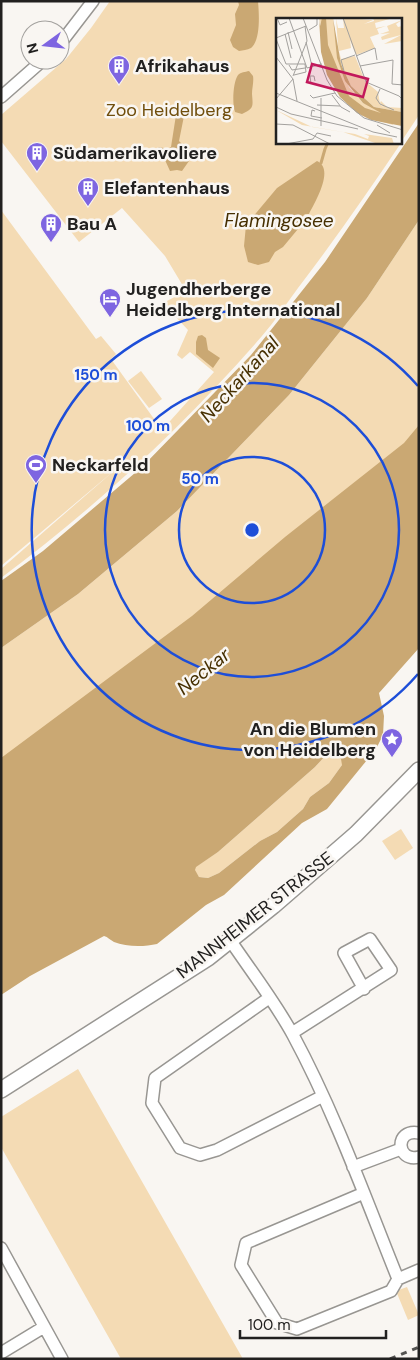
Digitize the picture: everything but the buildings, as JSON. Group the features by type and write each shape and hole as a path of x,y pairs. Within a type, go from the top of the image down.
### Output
{"street":[{"path":"70,31 93,1"},
{"path":"1,97 32,70"},
{"name":"MANNHEIMER STRASSE","path":"1,1090 208,958 356,834 419,770"},
{"path":"230,940 292,1033 322,1096 364,1193 398,1279"},
{"path":"292,1033 364,988"},
{"path":"270,998 155,1078 152,1103 180,1148 200,1155 217,1150 322,1096"},
{"path":"419,1133 412,1132 407,1134 401,1144 401,1149 409,1158 419,1157"},
{"path":"353,1168 401,1149"},
{"path":"364,1193 246,1243 241,1265 277,1324 298,1329 391,1291 398,1279 419,1270"},
{"path":"1,1248 62,1359"},
{"path":"1,1352 44,1327"}],"green space":[{"name":"Zoo Heidelberg","path":"110,1 419,1 419,115 402,140 402,18 276,18 276,144 400,144 338,234 276,318 202,402 105,494 1,578 1,569 116,469 1,566 1,210 96,339 101,336 116,354 111,359 162,430 214,372 190,352 182,359 177,355 188,330 165,302 186,291 165,256 122,208 79,242 1,141 1,115 53,70 70,70 70,54"},
{"path":"419,220 419,530 1,864 1,648 78,594 177,511 289,395 367,298"},
{"path":"141,371 162,399 149,408 128,381"},
{"path":"333,753 342,759 342,765 329,783 310,797 303,809 277,832 260,841 219,873 208,878 199,877 194,870 195,867 218,852 315,767 327,754"},
{"path":"401,829 413,848 395,860 382,841"},
{"path":"78,1069 243,1359 121,1359 1,1147 1,1117"},
{"path":"407,1287 419,1315 408,1320 396,1291"}],"water":[{"path":"238,1 258,1 259,12 258,33 254,44 251,48 239,51 233,47 230,40 236,25 235,14 239,5"},
{"path":"249,71 253,76 252,104 249,110 242,114 235,112 234,88 238,75"},
{"path":"176,115 184,116 179,141 182,144 181,150 189,158 189,161 182,171 170,171 165,160 156,152 156,149 159,147 168,149 171,147"},
{"name":"Neckarkanal","path":"419,123 419,220 367,298 289,395 177,511 78,594 1,648 1,581 43,551 142,467 251,355 325,262"},
{"name":"Flamingosee","path":"317,161 322,165 324,178 319,194 309,214 303,216 303,223 283,247 275,252 269,262 258,265 248,262 244,246 246,225 277,188"},
{"path":"202,335 206,338 208,350 220,358 213,368 196,354 196,342 198,336"},
{"name":"Neckar","path":"419,425 419,648 379,693 384,716 383,735 376,749 327,809 302,823 224,895 206,905 157,944 129,946 114,942 104,936 30,976 1,995 1,758 192,616 285,537 404,443","holes":["327,754 337,754 341,759 342,765 329,783 310,797 303,809 277,832 260,841 219,873 208,878 199,877 195,870 196,867 218,852 315,767"]}],"waterway":[{"path":"321,163 327,144"}],"railway":[{"path":"390,1359 419,1347"}],"place":[{"name":"Afrikahaus","path":"119,85"},
{"name":"Südamerikavoliere","path":"37,172"},
{"name":"Elefantenhaus","path":"88,207"},
{"name":"Bau A","path":"51,243"},
{"name":"Jugendherberge Heidelberg International","path":"110,318"},
{"name":"Neckarfeld","path":"36,484"},
{"name":"An die Blumen von Heidelberg","path":"392,758"}]}
